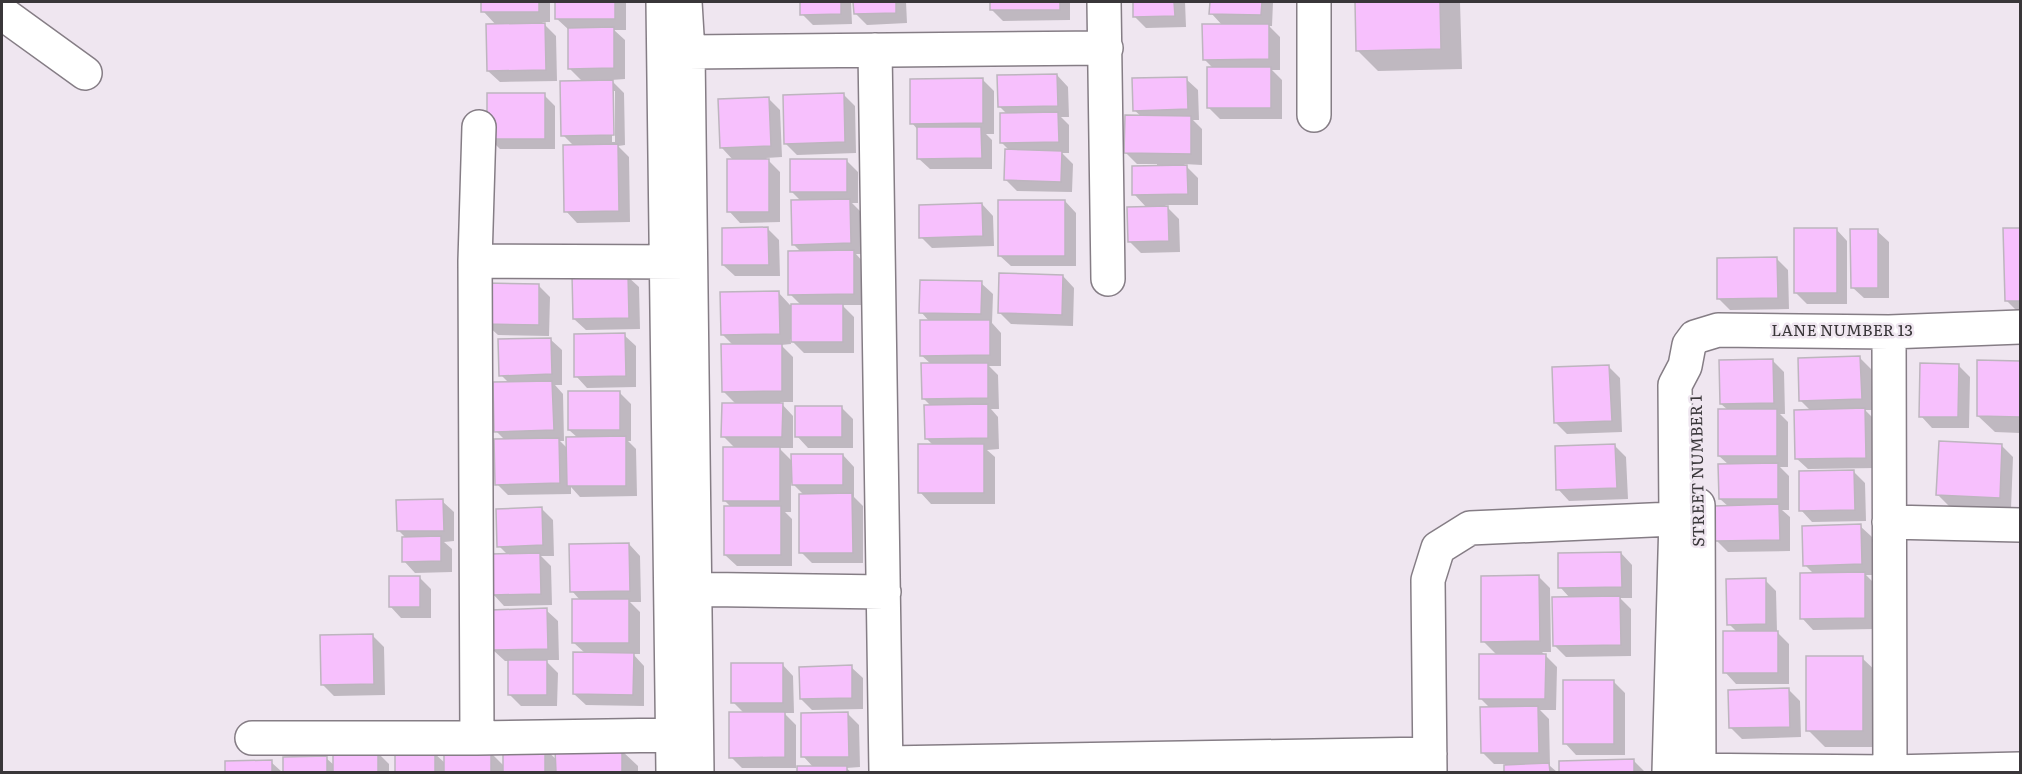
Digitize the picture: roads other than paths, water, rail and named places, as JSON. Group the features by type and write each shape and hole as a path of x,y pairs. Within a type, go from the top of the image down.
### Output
{"street":[{"path":"663,2 678,262 683,589 697,772"},
{"path":"678,262 688,52 685,2"},
{"path":"1104,2 1108,279"},
{"path":"1314,2 1314,115"},
{"path":"2,13 85,73"},
{"path":"688,52 1106,48"},
{"path":"875,50 886,768 1430,763 1428,580 1438,548 1470,528 1687,518"},
{"path":"477,738 475,261 479,127"},
{"path":"475,261 678,262"},
{"name":"LANE NUMBER 13","path":"1685,366 1689,345 1695,337 1718,330 1889,332 2020,327"},
{"path":"1889,332 1890,772"},
{"name":"STREET NUMBER 1","path":"1684,771 1687,518 1675,385 1685,366"},
{"path":"1889,522 2020,525"},
{"path":"683,589 884,592"},
{"path":"673,772 673,735 683,589"},
{"path":"252,738 673,735"},
{"path":"1684,771 1890,772 2020,769"}]}
